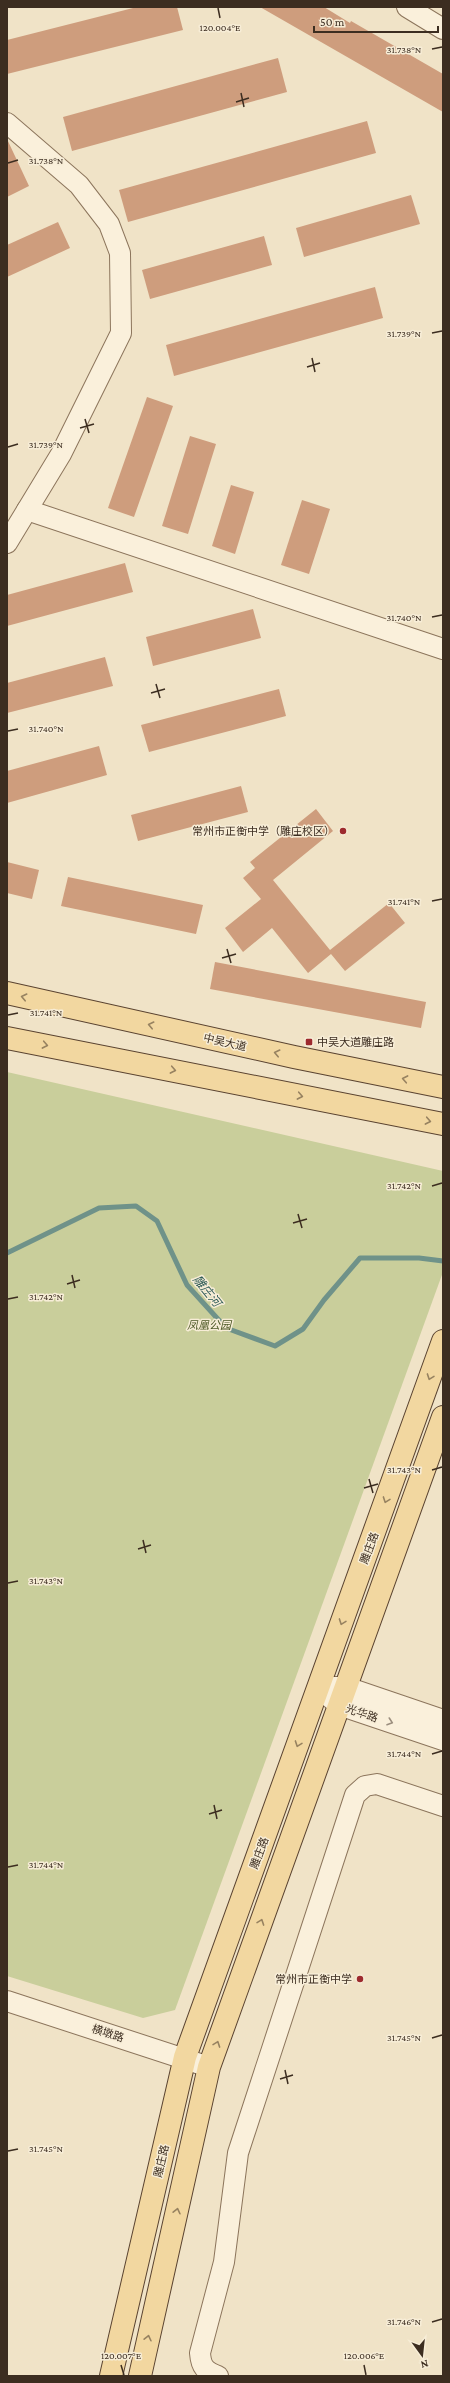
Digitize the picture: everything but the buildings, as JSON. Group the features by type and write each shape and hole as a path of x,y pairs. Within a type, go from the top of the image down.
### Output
{"main road":[{"name":"中吴大道","path":"7,993 294,1057 443,1087"},
{"path":"7,1038 443,1124"},
{"name":"雕庄路","path":"111,2376 185,2057 443,1341"},
{"path":"140,2376 209,2067 443,1418"}],"street":[{"path":"407,7 443,29"},
{"path":"7,123 79,185 109,224 120,253 121,333 61,454 7,543"},
{"path":"27,510 443,649"},
{"name":"光华路","path":"318,1688 343,1696 443,1720"},
{"name":"光华路","path":"343,1696 443,1740"},
{"path":"218,2376 207,2372 201,2363 200,2353 224,2262 238,2153 355,1795 365,1786 377,1784 443,1806"},
{"name":"横墩路","path":"7,2001 185,2057 209,2067"}],"green space":[{"name":"凤凰公园","path":"7,1072 443,1171 443,1272 175,2010 143,2018 7,1976"}],"waterway":[{"name":"雕庄河","path":"7,1253 99,1208 136,1206 157,1221 187,1285 226,1328 275,1346 303,1329 324,1300 360,1258 419,1258 443,1261"}],"place":[{"name":"常州市正衡中学（雕庄校区）","path":"343,831"},
{"name":"中吴大道雕庄路","path":"309,1042"},
{"name":"常州市正衡中学","path":"360,1979"}]}
